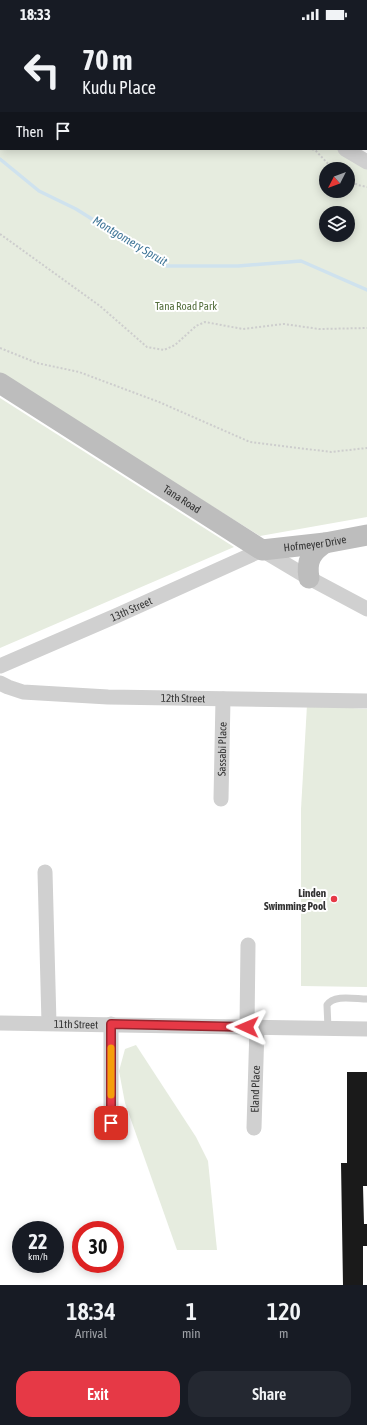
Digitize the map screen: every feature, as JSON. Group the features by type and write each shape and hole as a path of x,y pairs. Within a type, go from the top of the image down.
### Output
{"main road":[{"name":"Tana Road","path":"0,383 262,550"},
{"name":"Hofmeyer Drive","path":"262,550 325,543 367,535"},
{"path":"309,578 308,570 310,558 317,548 325,543"}],"street":[{"path":"347,150 367,162"},
{"name":"Tana Road","path":"262,550 309,578 367,609"},
{"name":"13th Street","path":"0,666 262,550"},
{"name":"12th Street","path":"0,683 16,690 31,692 108,697 367,701"},
{"name":"Sassabi Place","path":"221,799 223,699"},
{"path":"45,872 49,1023"},
{"name":"Eland Place","path":"248,945 252,1027 254,1128"},
{"name":"11th Street","path":"0,1022 367,1029"},
{"path":"111,1024 111,1123"}],"lane":[{"path":"328,1028 327,1005 332,1000 337,998 367,999"}],"path":[{"path":"314,150 326,162"},
{"path":"355,184 367,186"},
{"path":"0,234 100,306 148,347 164,350 175,345 196,326 205,322 242,328 284,324 319,329 367,328"},
{"path":"0,348 37,363 79,372 159,402 250,442 331,452 367,448"}],"green space":[{"name":"Tana Road Park","path":"0,150 352,150 367,158 367,517 260,536 0,374"},
{"path":"0,398 234,547 0,648"},
{"name":"Linden Swimming Pool","path":"307,705 367,709 367,987 301,986 301,809"},
{"path":"136,1045 196,1137 208,1161 217,1250 177,1250 125,1103 119,1071 125,1049"}],"building":[{"path":"347,1072 367,1072 367,1186 363,1186 364,1224 367,1224 367,1246 363,1246 363,1285 343,1285 341,1163 347,1163"}],"waterway":[{"name":"Montgomery Spruit","path":"0,159 39,191 76,209 167,266 238,266 301,261 367,290"}],"slow traffic":[{"path":"111,1048 111,1095"}],"place":[{"name":"Linden Swimming Pool","path":"334,899"}],"route":[{"path":"111,1123 111,1024 247,1027"}]}
